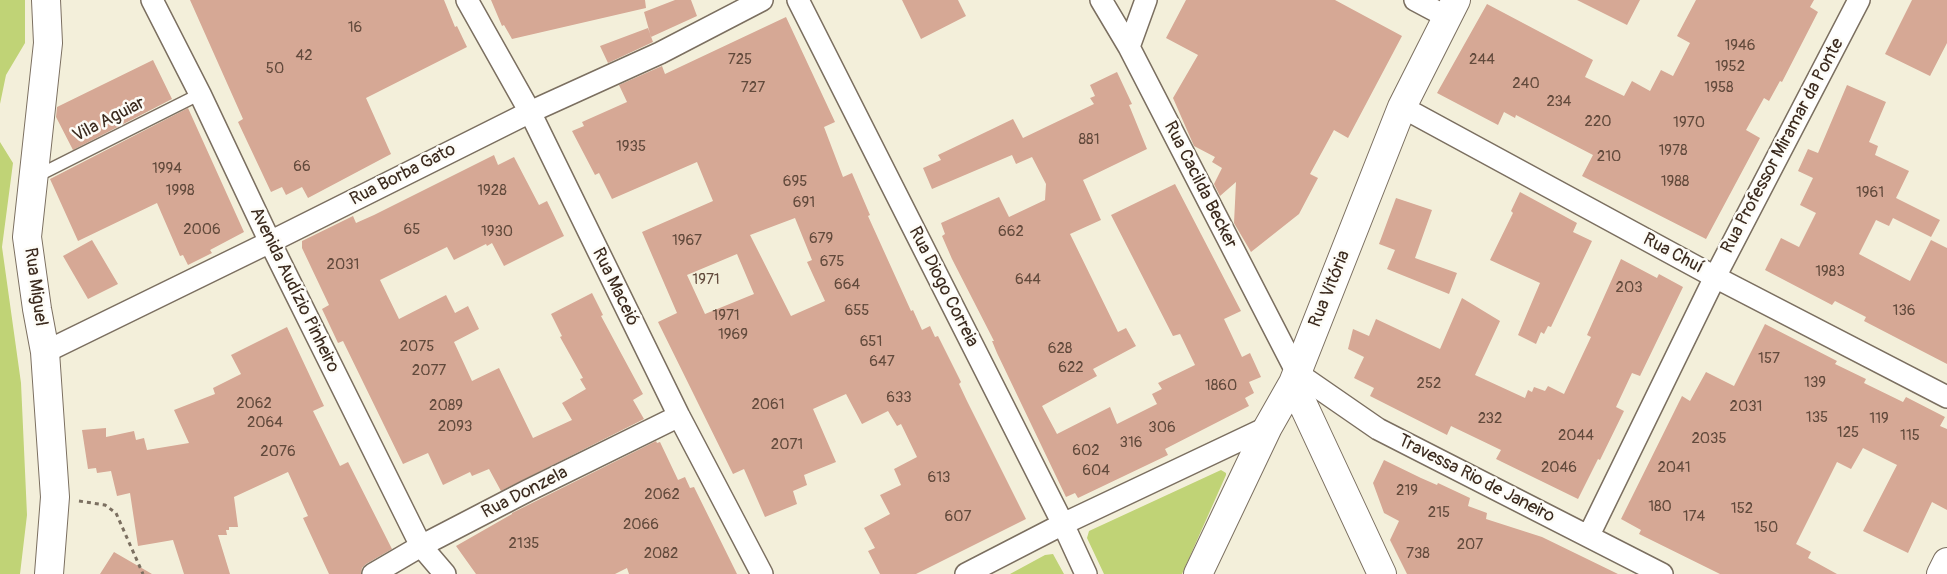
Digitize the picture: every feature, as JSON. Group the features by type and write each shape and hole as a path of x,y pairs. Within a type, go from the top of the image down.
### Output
{"main road":[{"name":"Rua Miguel","path":"46,0 48,42 27,237 45,352 55,497 49,574"},
{"name":"Rua Vitória","path":"1198,574 1268,427 1295,378 1402,107 1452,8"},
{"name":"Rua Cacilda Becker","path":"1295,378 1382,574"},
{"path":"1941,574 1947,562"}],"street":[{"name":"Avenida Audízio Pinheiro","path":"152,0 200,94 270,242 421,546 445,574"},
{"name":"Rua Maceió","path":"467,0 530,112 679,416 762,574"},
{"name":"Rua Borba Gato","path":"45,352 530,112 660,52 762,0"},
{"name":"Rua Diogo Correia","path":"798,0 1063,524 1086,574"},
{"name":"Rua Cacilda Becker","path":"1101,0 1129,47 1295,378"},
{"path":"1129,47 1146,0"},
{"path":"1415,0 1452,8"},
{"name":"Rua Professor Miramar da Ponte","path":"1589,535 1715,277 1859,0"},
{"name":"Rua Chuí","path":"1402,107 1715,277 1947,397"},
{"name":"Travessa Rio de Janeiro","path":"1295,378 1378,429 1589,535 1662,574"},
{"name":"Rua Donzela","path":"373,574 421,546 679,416"},
{"path":"966,574 1063,524 1268,427"}],"lane":[{"name":"Vila Aguiar","path":"33,177 200,94"}],"path":[{"path":"55,497 105,505 116,513 143,574"}],"green space":[{"path":"0,0 25,0 25,43 6,75 0,104"},
{"path":"0,142 13,163 2,247 21,383 27,515 20,574 0,574"},
{"path":"1221,470 1226,475 1182,574 1104,574 1087,538 1089,531"},
{"path":"1053,554 1064,574 1010,574 1045,555"}],"building":[{"path":"190,0 444,0 455,27 457,26 467,47 366,98 391,154 308,198 302,187 286,195 282,187 271,192 238,122 243,119"},
{"path":"491,0 645,0 646,8 512,39 504,25 502,26"},
{"path":"675,0 691,0 697,16 651,37 644,12"},
{"path":"902,0 958,0 966,16 921,39"},
{"path":"1186,0 1335,0 1402,36 1348,138 1334,130 1310,174 1318,178 1299,214 1251,252 1234,223 1236,182 1220,196 1214,184 1222,168 1212,162 1215,157 1194,146 1173,98 1198,55 1166,38"},
{"path":"1577,0 1640,0 1627,25"},
{"path":"1696,0 1814,0 1810,7 1818,12 1782,82 1780,81 1769,101 1764,98 1746,130 1760,138 1706,239 1582,176 1593,155 1516,115 1515,118 1504,112 1498,125 1437,93 1487,4 1593,60 1585,77 1624,96 1632,81 1650,91 1661,70 1673,76 1690,43 1677,36"},
{"path":"1912,0 1947,0 1947,43 1930,76 1885,54"},
{"path":"786,17 835,122 824,127 843,177 852,173 870,215 868,216 911,311 913,310 922,330 930,326 935,337 938,336 961,382 959,384 967,401 1026,519 916,574 880,574 868,551 875,548 864,528 890,514 880,495 901,485 894,469 917,457 901,424 897,426 888,411 862,424 846,394 813,409 836,462 804,475 807,485 793,491 797,504 765,517 744,469 733,474 658,322 677,313 642,232 713,201 697,162 612,199 599,173 595,175 572,131 584,126 582,122 627,102 619,85 662,66 665,74","holes":["795,218 812,260 807,262 825,301 791,316 750,235","737,254 754,294 705,314 687,275"]},
{"path":"648,28 653,42 608,63 600,46"},
{"path":"153,60 172,99 73,150 56,117 57,107"},
{"path":"1117,72 1132,104 1129,105 1147,149 1083,180 1101,220 1070,234 1118,332 1126,328 1136,346 1093,369 1097,376 1042,406 1057,434 1110,407 1117,424 1157,404 1152,394 1162,389 1158,383 1195,365 1180,334 1173,336 1111,215 1175,184 1241,311 1224,319 1242,357 1250,353 1261,377 1249,382 1254,393 1245,398 1249,406 1165,449 1168,455 1078,498 1075,493 1066,497 997,353 992,341 994,341 952,259 942,236 945,234 941,223 999,197 1009,217 1045,200 1046,184 1032,157 1016,164 1012,155 932,189 923,168 941,160 938,155 1013,119 1023,138 1094,104 1090,98 1095,96 1090,85"},
{"path":"1847,85 1886,102 1869,142 1878,146 1875,155 1909,171 1896,198 1940,220 1931,237 1893,218 1889,226 1876,220 1859,254 1910,281 1931,240 1947,248 1947,364 1864,321 1866,317 1835,301 1832,305 1765,270 1781,238 1799,247 1816,213 1800,205 1813,178 1798,171 1808,149 1818,153"},
{"path":"188,108 244,232 210,250 212,253 188,265 183,255 180,256 157,203 78,241 50,179"},
{"path":"494,155 498,165 514,157 539,205 547,201 564,236 504,266 492,243 487,246 486,244 454,260 447,247 380,280 399,319 446,295 455,313 468,306 479,329 454,342 472,381 499,368 533,438 572,420 562,403 586,389 580,379 583,378 560,337 562,336 551,314 592,293 603,315 601,316 643,394 633,400 644,419 501,491 489,469 472,476 470,472 443,485 428,453 403,464 343,341 338,343 322,309 329,305 302,248 302,241 353,216 356,223"},
{"path":"1520,192 1577,223 1573,232 1592,241 1551,327 1548,326 1544,334 1541,332 1536,344 1518,335 1540,283 1490,260 1513,213 1511,211"},
{"path":"1396,198 1432,210 1415,258 1457,273 1449,294 1387,269 1395,250 1379,244"},
{"path":"92,240 118,284 88,299 63,256"},
{"path":"1621,259 1657,278 1659,274 1683,287 1640,376 1632,373 1616,407 1624,411 1578,499 1496,459 1501,450 1451,426 1447,435 1370,396 1374,388 1354,378 1364,357 1348,349 1353,329 1369,336 1376,319 1440,349 1462,298 1500,321 1475,375 1525,398 1528,390 1532,392 1534,387 1545,391 1548,386 1564,394 1591,337 1587,335"},
{"path":"1765,324 1837,361 1835,364 1866,379 1864,383 1903,402 1906,397 1945,417 1940,426 1947,429 1947,510 1932,502 1908,553 1863,531 1897,465 1863,448 1851,469 1837,462 1796,544 1811,552 1808,558 1837,574 1720,574 1639,534 1641,530 1621,519 1682,396 1690,401 1706,372 1734,386"},
{"path":"287,327 324,406 313,411 340,466 348,462 392,549 366,564 362,568 361,574 329,574 303,518 308,516 288,472 234,497 238,527 229,527 229,530 226,530 227,535 218,535 230,574 184,574 173,540 138,546 130,493 117,496 111,471 97,473 96,468 88,469 82,430 106,428 106,437 134,431 136,440 144,438 147,450 189,443 174,410 215,394 213,388 241,374 231,355"},
{"path":"656,441 657,443 660,442 678,480 685,477 690,488 694,487 737,574 629,574 627,568 615,574 476,574 456,546 512,513"},
{"path":"1384,460 1421,478 1437,485 1438,483 1470,498 1468,506 1487,513 1486,519 1542,537 1618,574 1407,574 1390,540 1399,521 1384,513 1373,483"},
{"path":"114,552 152,574 100,574"}]}
